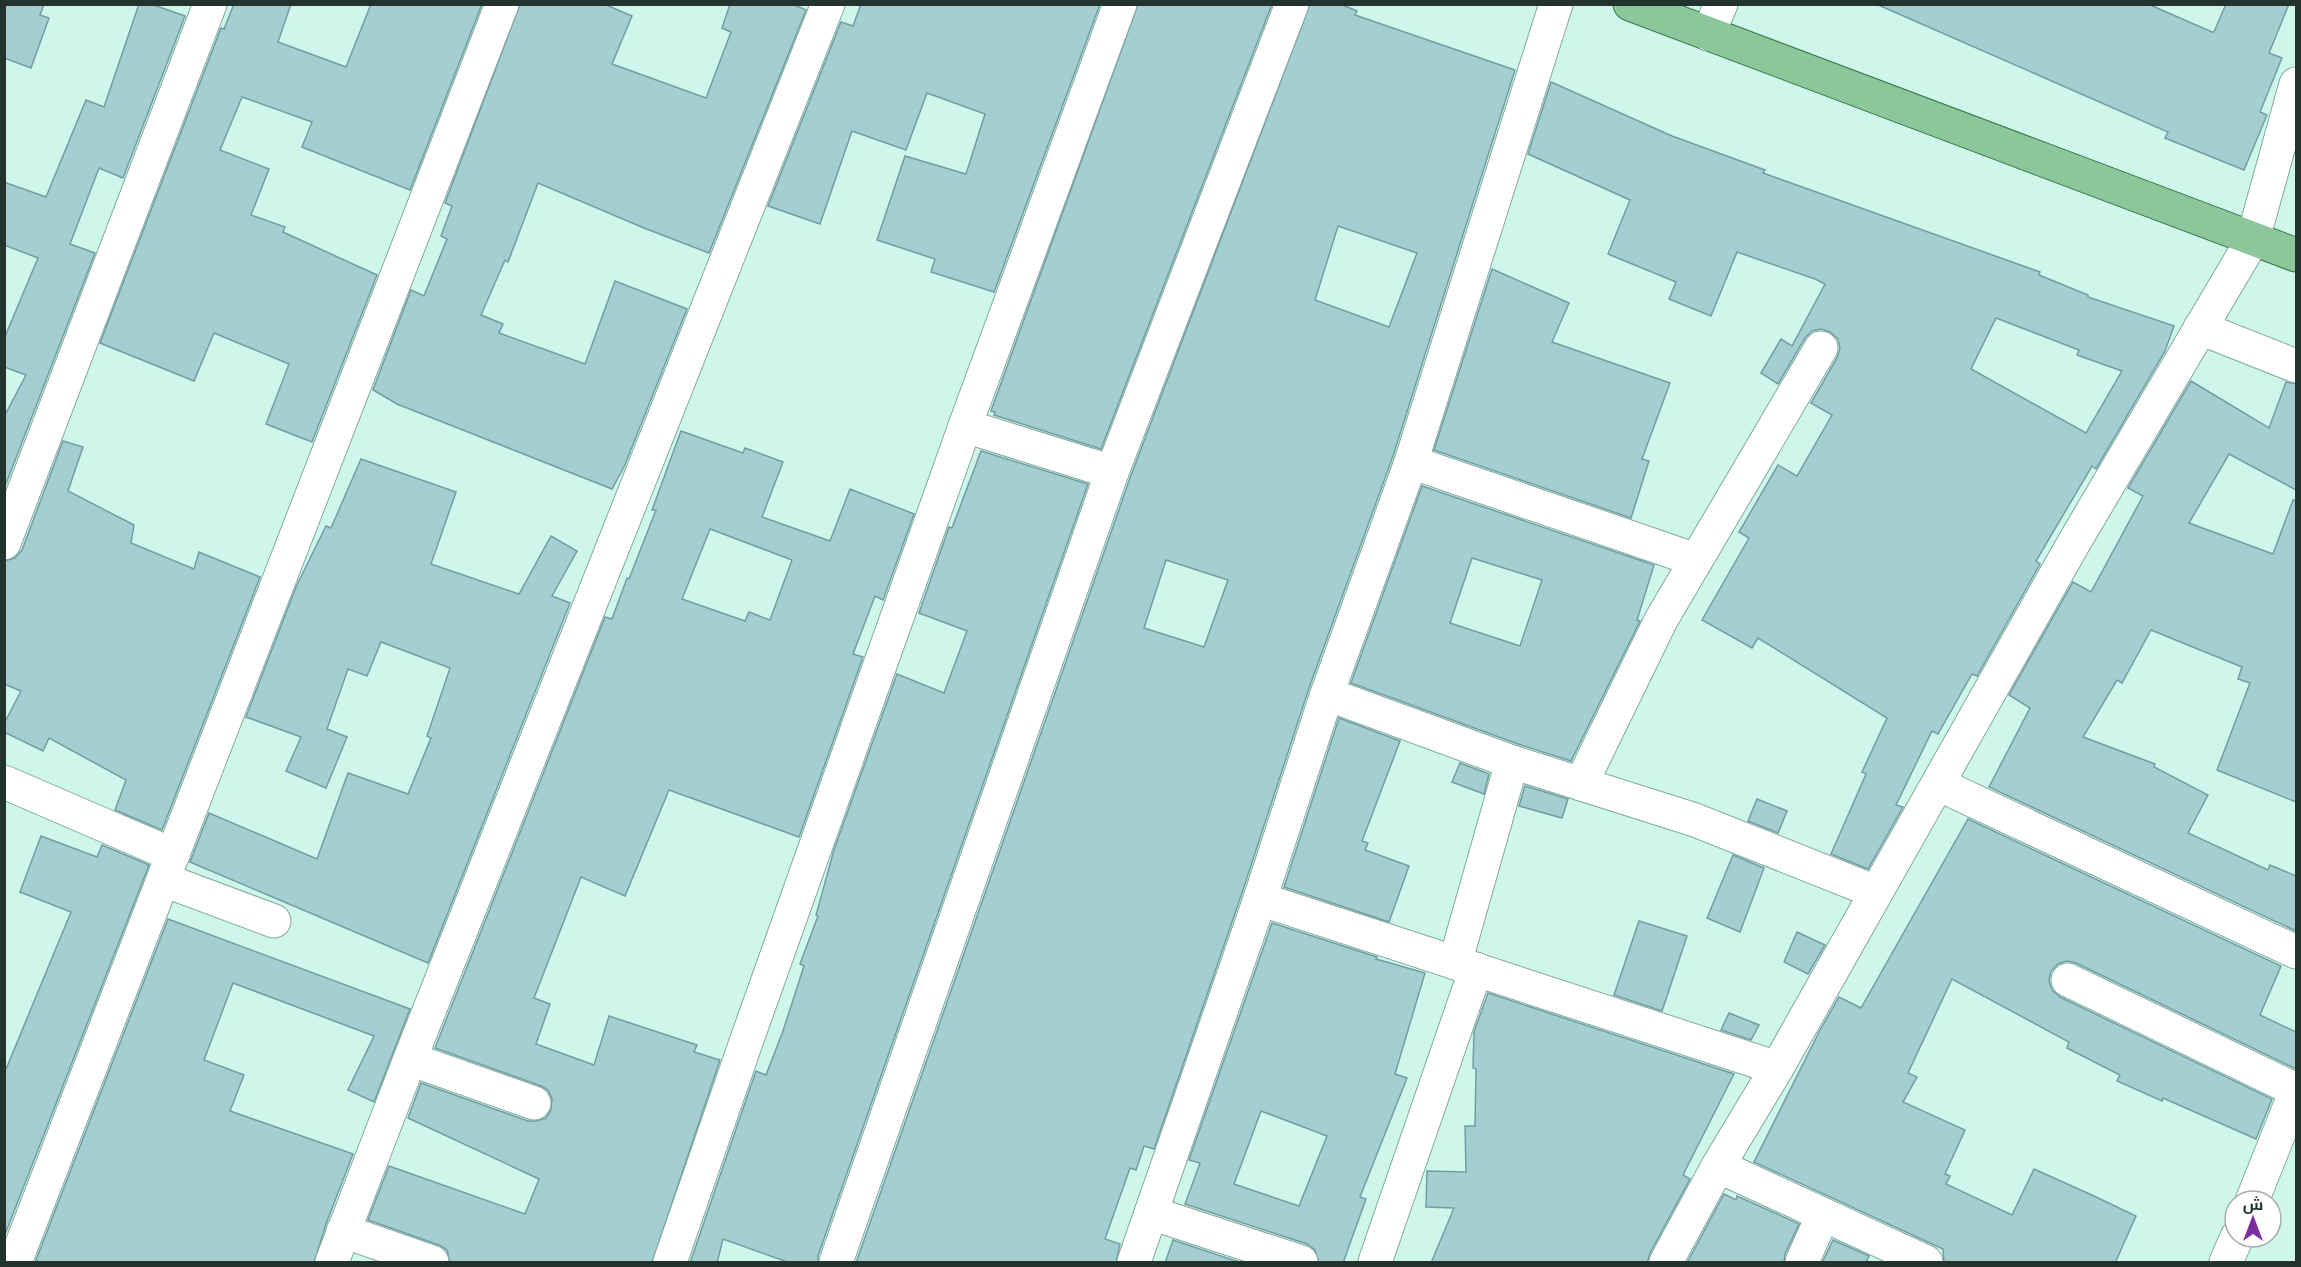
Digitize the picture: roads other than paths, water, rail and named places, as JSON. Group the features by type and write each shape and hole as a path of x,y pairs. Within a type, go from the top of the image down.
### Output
{"main road":[{"path":"1630,4 2296,255"}],"street":[{"path":"4,543 210,4"},
{"path":"15,1263 502,4"},
{"path":"332,1263 410,1059 828,4"},
{"path":"670,1263 965,426 1120,4"},
{"path":"836,1263 1112,472 1292,4"},
{"path":"1134,1263 1260,899 1327,694 1411,462 1556,4"},
{"path":"1708,34 1721,4"},
{"path":"1666,1263 1718,1166 1777,1068 2072,546 2253,239 2296,84"},
{"path":"2200,328 2296,366"},
{"path":"1581,784 1661,620 1821,348"},
{"path":"965,426 1112,472"},
{"path":"1411,462 1696,560"},
{"path":"1327,694 1512,762 1695,820 1876,892"},
{"path":"1380,1261 1465,966 1512,762"},
{"path":"4,782 274,921"},
{"path":"1938,784 2296,952"},
{"path":"1260,899 1777,1068"},
{"path":"2068,980 2296,1091 2257,1189"},
{"path":"410,1059 534,1103"},
{"path":"1718,1166 1926,1263"},
{"path":"1151,1213 1301,1263"},
{"path":"1802,1263 1823,1215"},
{"path":"344,1231 432,1263"},
{"path":"2226,1263 2232,1249"}]}
